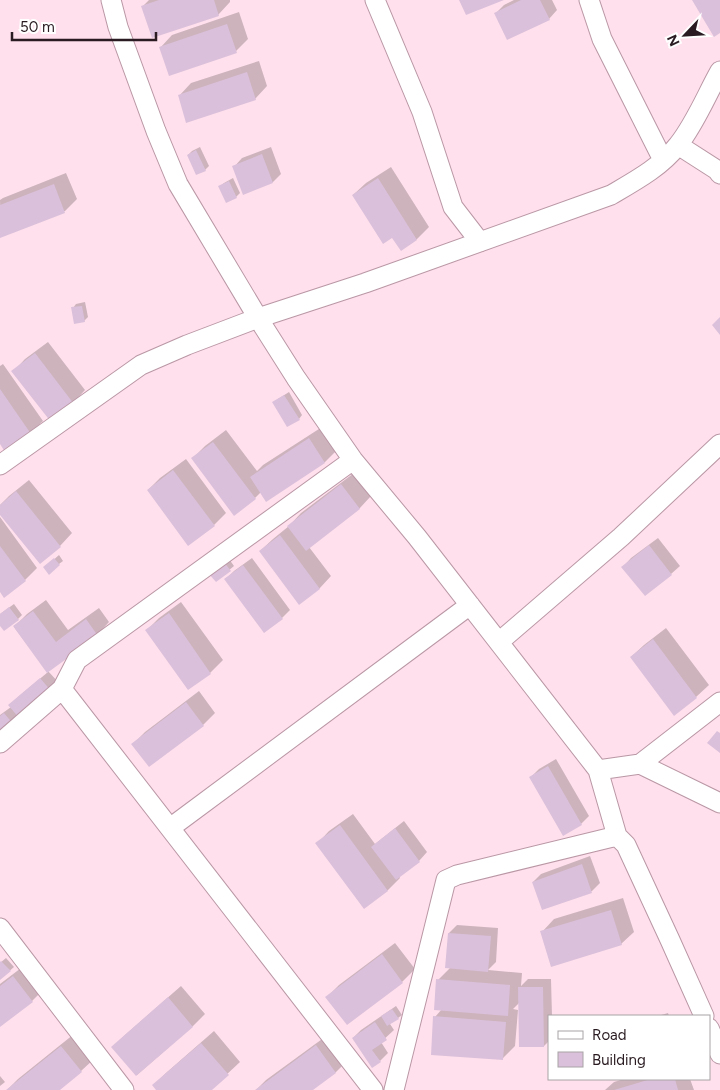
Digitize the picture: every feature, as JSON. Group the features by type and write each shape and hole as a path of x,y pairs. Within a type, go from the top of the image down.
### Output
{"street":[{"path":"111,0 118,27 156,131 178,184 296,378 353,460 417,537 598,770 617,836 626,845 705,1015"},
{"path":"375,0 422,112 453,207 480,242"},
{"path":"589,0 602,39 663,160"},
{"path":"0,465 141,365 258,318 365,283 610,194 642,177 678,145 720,71"},
{"path":"678,145 719,170"},
{"path":"499,642 621,537 720,444"},
{"path":"0,743 62,689 77,660 353,460"},
{"path":"170,828 470,605"},
{"path":"62,689 374,1090"},
{"path":"598,770 640,764 720,702"},
{"path":"640,764 720,803"},
{"path":"394,1090 446,880 457,875 617,836"},
{"path":"0,928 124,1090"},
{"path":"711,1027 720,1054"}],"building":[{"path":"159,0 214,0 219,16 152,38 141,6"},
{"path":"459,0 504,0 466,15"},
{"path":"521,0 540,0 550,20 507,40 494,13"},
{"path":"692,0 720,0 720,33 714,37"},
{"path":"227,24 237,53 169,76 159,47"},
{"path":"247,72 256,100 186,123 178,95"},
{"path":"196,150 206,171 196,175 187,155"},
{"path":"262,154 273,183 243,195 232,166"},
{"path":"378,178 417,240 401,251 392,238 383,244 352,195"},
{"path":"229,181 237,198 226,203 218,186"},
{"path":"54,184 65,213 0,238 0,205"},
{"path":"82,306 85,322 74,324 71,307"},
{"path":"720,317 720,335 712,325"},
{"path":"35,353 74,404 51,422 11,371"},
{"path":"0,389 31,434 5,452 0,444"},
{"path":"284,395 300,420 287,427 272,402"},
{"path":"309,438 325,463 266,502 250,477"},
{"path":"213,442 256,499 234,516 191,458"},
{"path":"173,470 215,526 188,546 147,490"},
{"path":"341,484 360,509 306,551 287,526"},
{"path":"16,491 61,547 40,564 0,515 0,505"},
{"path":"280,535 320,589 299,605 259,551"},
{"path":"649,545 672,575 645,596 621,567"},
{"path":"0,546 26,581 4,598 0,592"},
{"path":"54,558 60,565 49,575 43,567"},
{"path":"224,562 231,571 216,582 209,574"},
{"path":"243,565 283,619 264,633 224,579"},
{"path":"9,607 19,620 4,631 0,626 0,614"},
{"path":"33,611 56,642 86,619 98,636 47,673 13,626"},
{"path":"169,613 211,674 188,690 145,630"},
{"path":"653,639 697,698 674,716 630,657"},
{"path":"40,678 52,692 20,719 8,705"},
{"path":"186,702 204,726 149,767 131,744"},
{"path":"4,713 14,725 0,736 0,716"},
{"path":"717,731 720,733 720,753 707,743"},
{"path":"548,766 582,825 563,836 529,777"},
{"path":"340,825 388,891 364,909 315,843"},
{"path":"395,828 420,862 396,880 371,847"},
{"path":"582,864 592,893 542,910 532,882"},
{"path":"611,910 622,945 551,967 540,931"},
{"path":"448,933 491,936 488,972 445,968"},
{"path":"382,954 403,983 347,1025 325,997"},
{"path":"0,962 11,971 0,980"},
{"path":"13,976 33,1002 0,1027 0,986"},
{"path":"436,979 510,985 508,1016 434,1010"},
{"path":"518,987 543,987 544,1047 519,1047"},
{"path":"168,997 193,1027 136,1076 111,1047"},
{"path":"392,1009 399,1019 387,1026 381,1016"},
{"path":"433,1016 506,1022 503,1060 431,1055"},
{"path":"375,1022 387,1040 372,1050 381,1062 372,1068 352,1038"},
{"path":"201,1043 229,1075 212,1090 156,1090 152,1085"},
{"path":"316,1045 336,1073 313,1090 255,1090"},
{"path":"61,1046 82,1072 60,1090 6,1090"},
{"path":"648,1080 675,1080 678,1090 614,1090"}]}
